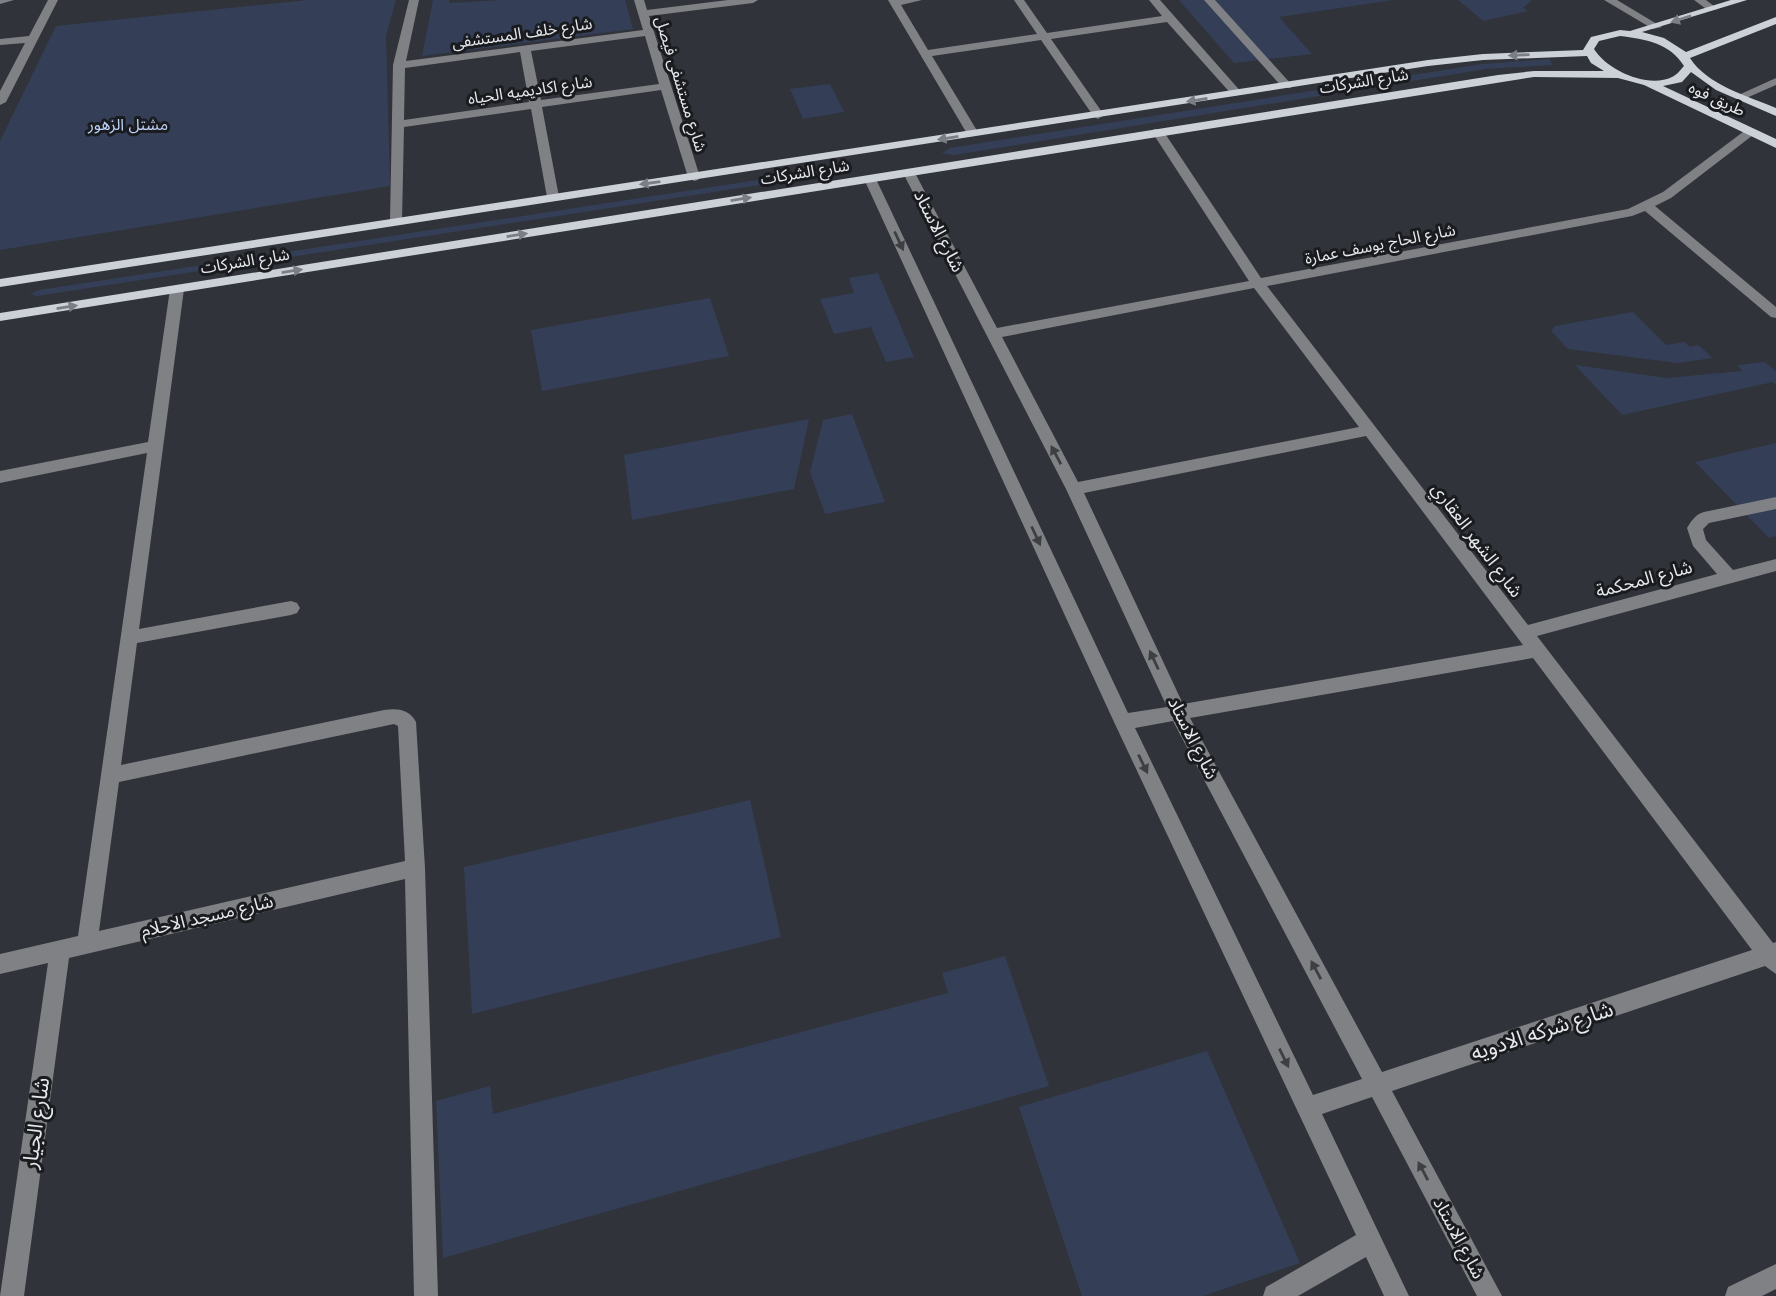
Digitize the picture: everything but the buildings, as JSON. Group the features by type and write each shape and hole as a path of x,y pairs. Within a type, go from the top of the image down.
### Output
{"main road":[{"path":"1742,0 1657,27 1594,38 1588,45 1587,53 1592,60 1616,75 1645,82 1678,79 1687,74 1687,61 1776,20"},
{"name":"طريق فوه","path":"1620,33 1658,40 1674,47 1708,81 1776,112"},
{"name":"شارع الشركات","path":"0,284 1455,60 1587,53"},
{"name":"شارع الشركات","path":"0,317 1498,78 1548,74 1616,75"},
{"name":"طريق فوه","path":"1645,82 1776,144"}],"street":[{"path":"0,1 9,0"},
{"path":"0,102 4,89 53,0"},
{"path":"396,221 400,65 414,0"},
{"name":"شارع مستشفى فيصل","path":"639,0 694,177"},
{"path":"643,15 753,0"},
{"path":"917,0 894,1 973,134"},
{"path":"1019,0 1098,115"},
{"path":"1154,0 1237,94"},
{"path":"1209,0 1287,86"},
{"path":"1609,0 1657,27"},
{"path":"1699,0 1713,9"},
{"path":"925,54 1170,18"},
{"name":"شارع خلف المستشفى","path":"400,65 649,32"},
{"path":"0,42 33,39"},
{"path":"525,48 553,197"},
{"path":"1740,97 1776,81"},
{"name":"شارع اكاديميه الحياه","path":"398,124 666,86"},
{"name":"شارع الشهر العقاري","path":"1158,132 1259,285 1536,650 1774,957"},
{"name":"شارع الحاج يوسف عمارة","path":"992,334 1614,217 1647,206 1667,195 1751,132"},
{"name":"شارع الاستاد","path":"909,173 1074,489 1179,714 1490,1296"},
{"path":"870,179 1123,722 1397,1296"},
{"path":"1647,206 1776,314"},
{"path":"87,944 177,289"},
{"path":"1074,489 1369,430"},
{"path":"0,477 156,446"},
{"path":"1730,578 1699,542 1695,527 1704,519 1776,503"},
{"name":"شارع المحكمة","path":"1524,633 1776,565"},
{"path":"129,638 291,608"},
{"path":"1123,722 1536,650"},
{"path":"110,776 396,716 407,722 415,868 426,1296"},
{"name":"شارع مسجد الاحلام","path":"0,964 415,868"},
{"name":"شارع الجيار","path":"12,1296 60,950"},
{"name":"شارع شركه الادويه","path":"1307,1108 1774,957"},
{"path":"1275,1296 1371,1240"},
{"path":"1737,1296 1776,1276"}],"green space":[{"name":"مشتل الزهور","path":"308,0 396,0 386,36 390,186 0,250 0,141 56,26"},
{"path":"433,0 449,0 449,3 625,0 633,29 422,56"},
{"path":"1179,0 1393,0 1279,17 1312,54 1234,63"},
{"path":"1458,0 1532,0 1523,8 1528,11 1483,21"},
{"path":"1549,59 1553,65 1486,69 954,155 942,153 950,148 1482,64"},
{"path":"830,84 844,112 803,119 790,89"},
{"path":"829,169 837,170 831,174 37,296 30,294 39,290"},
{"path":"878,273 914,357 886,362 871,327 834,334 820,299 854,293 849,278"},
{"path":"710,298 729,356 542,391 531,330"},
{"path":"1633,312 1666,345 1684,342 1690,347 1698,345 1713,358 1678,363 1568,349 1551,331 1555,326"},
{"path":"1765,362 1776,371 1776,385 1773,382 1622,415 1575,365 1667,378 1742,371 1737,365"},
{"path":"852,414 885,502 825,514 810,472 823,420"},
{"path":"809,419 794,489 632,520 624,455"},
{"path":"1776,443 1776,536 1769,538 1695,462"},
{"path":"750,800 781,937 472,1014 464,867"},
{"path":"1005,956 1049,1086 443,1258 436,1101 490,1086 493,1114 948,993 942,973"},
{"path":"1207,1051 1300,1263 1203,1296 1082,1296 1019,1107"}]}
